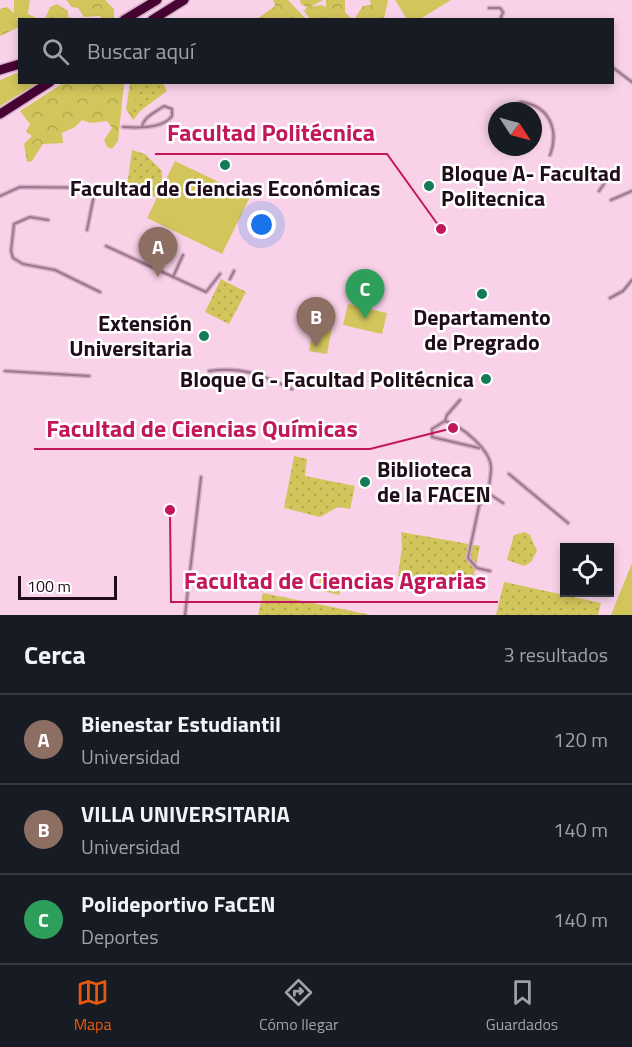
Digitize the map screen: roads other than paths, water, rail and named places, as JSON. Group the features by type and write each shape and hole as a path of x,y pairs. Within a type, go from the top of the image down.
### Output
{"highway":[{"path":"127,18 157,0"},
{"path":"155,18 184,0"},
{"path":"0,70 18,65"},
{"path":"0,114 47,84"}],"lane":[{"path":"489,8 500,8 503,12 501,18"},
{"path":"614,68 632,82"},
{"path":"123,127 142,127 170,120 172,109 164,106 145,119 142,127"},
{"path":"542,112 553,127 555,139 550,155"},
{"path":"599,191 613,171"},
{"path":"0,196 20,187 95,190 114,188"},
{"path":"87,230 95,190"},
{"path":"612,200 632,191"},
{"path":"48,220 30,217 14,224 11,251 13,258 23,264 55,270 100,292"},
{"path":"106,246 206,292 220,274"},
{"path":"173,277 183,255"},
{"path":"230,279 234,271"},
{"path":"610,298 623,291 632,280"},
{"path":"209,371 230,368 253,372 292,389"},
{"path":"5,371 89,376"},
{"path":"460,400 447,415 445,421 432,429 432,437 480,448"},
{"path":"445,421 463,429 489,460 491,468 488,493 480,506 468,558 477,568 490,571"},
{"path":"509,474 568,522"},
{"path":"185,615 201,477"},
{"path":"488,493 503,503"}],"place":[{"name":"Facultad de Ciencias Económicas","path":"225,165"},
{"name":"Bloque A- Facultad Politecnica","path":"429,186"},
{"name":"Facultad Politécnica","path":"441,229"},
{"name":"Bienestar Estudiantil","path":"158,277"},
{"name":"Departamento de Pregrado","path":"482,294"},
{"name":"Polideportivo FaCEN","path":"365,319"},
{"name":"Extensión Universitaria","path":"204,336"},
{"name":"VILLA UNIVERSITARIA","path":"316,347"},
{"name":"Bloque G - Facultad Politécnica","path":"486,379"},
{"name":"Facultad de Ciencias Químicas","path":"453,428"},
{"name":"Biblioteca de la FACEN","path":"365,482"},
{"name":"Facultad de Ciencias Agrarias","path":"170,510"}]}
